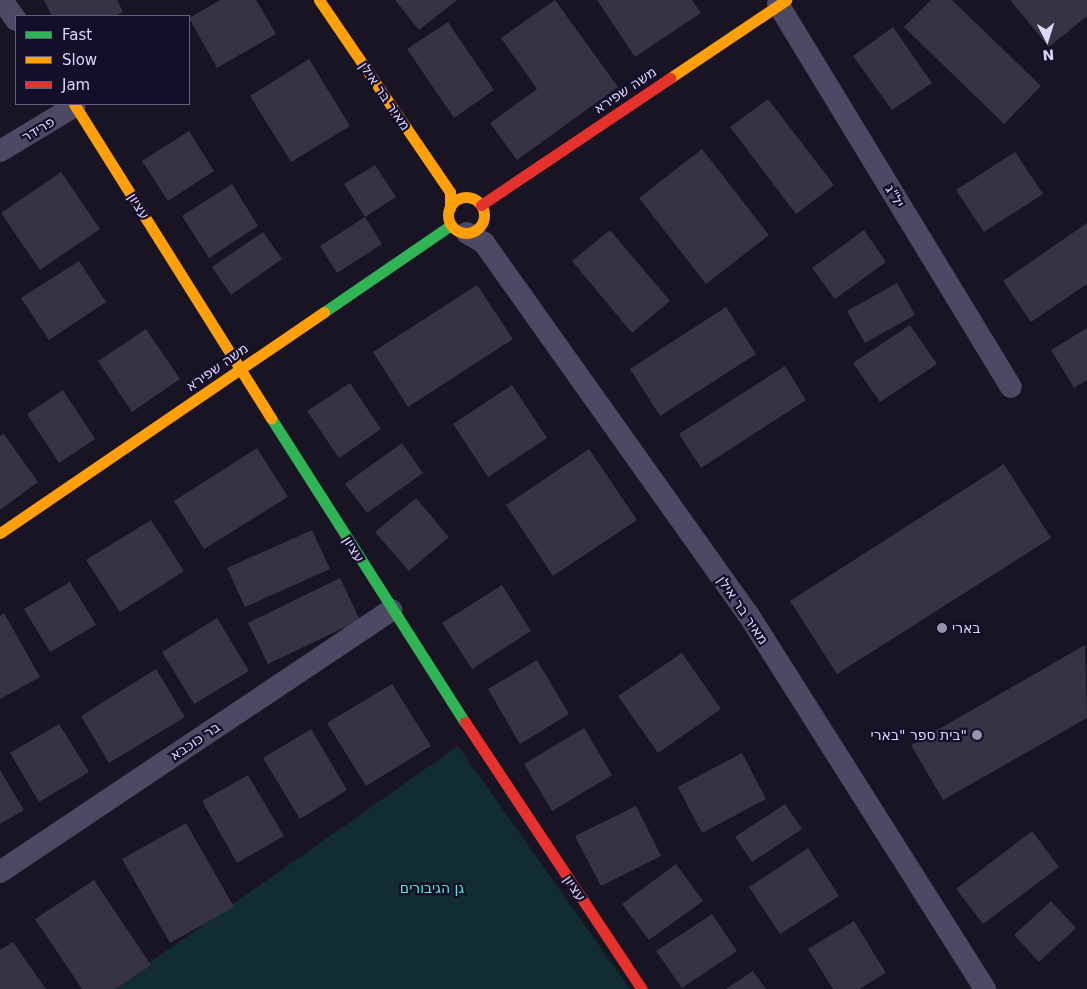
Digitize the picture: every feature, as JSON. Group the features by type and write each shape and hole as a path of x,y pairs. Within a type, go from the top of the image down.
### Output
{"street":[{"path":"2,0 15,19"},
{"name":"מאיר בר אילן","path":"319,0 450,192"},
{"name":"משה שפירא","path":"0,533 242,368 473,226 782,2"},
{"name":"יל\"ג","path":"782,2 1011,387"},
{"name":"פרידר","path":"0,151 74,105"},
{"name":"עציון","path":"74,105 242,368 391,610 642,989"},
{"path":"450,208 450,192 466,197"},
{"path":"466,197 473,226"},
{"path":"450,208 456,200 466,197"},
{"path":"450,208 473,226"},
{"name":"מאיר בר אילן","path":"473,226 748,614 985,989"},
{"name":"בר כוכבא","path":"0,872 391,610"}],"green space":[{"name":"גן הגיבורים","path":"458,746 630,989 112,989"}],"building":[{"path":"44,0 117,0 123,12 116,15 52,15"},
{"path":"220,0 256,0 276,34 217,68 190,17"},
{"path":"395,0 457,0 419,30"},
{"path":"555,0 618,87 517,160 490,123 537,89 501,38"},
{"path":"597,0 692,0 701,13 635,57"},
{"path":"931,0 952,0 1041,86 1004,124 904,27"},
{"path":"1010,0 1087,0 1087,16 1049,47"},
{"path":"448,22 494,90 454,118 407,49"},
{"path":"893,27 932,83 892,110 853,56"},
{"path":"309,59 350,126 291,162 250,96"},
{"path":"768,99 834,185 796,214 730,127"},
{"path":"189,131 214,171 168,201 142,161"},
{"path":"702,149 769,235 706,284 639,198"},
{"path":"1015,152 1043,194 984,232 956,190"},
{"path":"375,165 396,197 365,217 344,184"},
{"path":"61,172 100,229 40,270 1,213"},
{"path":"232,184 258,226 209,258 182,216"},
{"path":"365,217 382,244 337,273 320,246"},
{"path":"1087,223 1087,284 1031,322 1003,281"},
{"path":"610,230 670,301 632,333 572,261"},
{"path":"864,230 886,262 835,299 812,268"},
{"path":"263,232 282,259 231,295 212,267"},
{"path":"79,261 106,302 49,340 21,298"},
{"path":"897,283 915,315 865,343 847,311"},
{"path":"477,285 513,339 408,407 373,352"},
{"path":"726,307 756,354 660,416 630,369"},
{"path":"910,325 937,364 880,402 853,363"},
{"path":"1087,328 1087,380 1074,388 1051,350"},
{"path":"146,329 180,379 132,412 98,361"},
{"path":"785,366 806,400 701,468 679,434"},
{"path":"350,383 381,429 339,458 307,411"},
{"path":"512,385 547,438 488,477 453,424"},
{"path":"63,390 95,439 59,463 27,414"},
{"path":"4,434 38,482 0,510 0,436"},
{"path":"402,443 423,473 367,513 345,484"},
{"path":"257,448 288,497 204,549 174,501"},
{"path":"589,449 637,520 553,576 506,505"},
{"path":"1004,464 1051,538 837,674 790,601"},
{"path":"416,498 449,537 409,571 375,532"},
{"path":"151,520 184,571 120,612 86,560"},
{"path":"312,530 330,569 245,607 227,568"},
{"path":"340,578 360,620 268,664 248,623"},
{"path":"70,582 96,625 50,652 24,609"},
{"path":"502,585 531,631 472,669 442,623"},
{"path":"4,613 40,677 0,699 0,616"},
{"path":"217,618 249,671 194,704 162,652"},
{"path":"1085,645 1087,718 943,800 911,745"},
{"path":"682,653 721,709 658,753 618,696"},
{"path":"537,660 569,714 520,744 488,689"},
{"path":"156,669 185,717 109,763 81,716"},
{"path":"392,684 431,746 366,786 327,723"},
{"path":"59,724 89,772 39,802 10,753"},
{"path":"584,728 612,775 552,811 524,764"},
{"path":"311,729 347,790 300,819 263,758"},
{"path":"742,753 766,799 702,833 678,787"},
{"path":"0,770 24,810 0,824"},
{"path":"248,775 284,836 237,863 202,801"},
{"path":"785,804 802,829 752,862 735,837"},
{"path":"636,806 661,856 601,886 575,836"},
{"path":"186,823 234,907 170,943 122,859"},
{"path":"1032,831 1059,867 983,924 956,889"},
{"path":"808,848 839,896 780,934 749,887"},
{"path":"676,864 703,901 649,940 622,904"},
{"path":"94,880 151,965 115,989 82,989 35,919"},
{"path":"1051,901 1076,928 1039,962 1014,935"},
{"path":"712,914 737,951 682,988 656,951"},
{"path":"854,921 886,973 859,989 833,989 808,949"},
{"path":"13,942 46,989 0,989 0,950"},
{"path":"753,971 766,989 726,989"}],"traffic: fast":[{"path":"324,312 451,225"},
{"path":"271,418 465,722"}],"traffic: slow":[{"path":"319,0 450,192 450,208"},
{"path":"670,78 786,0"},
{"path":"75,105 271,418"},
{"path":"466,197 478,203 484,215 478,227 466,233 454,227 448,215 454,203 466,197"},
{"path":"0,533 324,312"}],"traffic: jam":[{"path":"481,205 670,78"},
{"path":"465,722 642,989"}],"place":[{"name":"בארי","path":"942,628"},
{"name":"בית ספר \"בארי\"","path":"977,735"}]}
